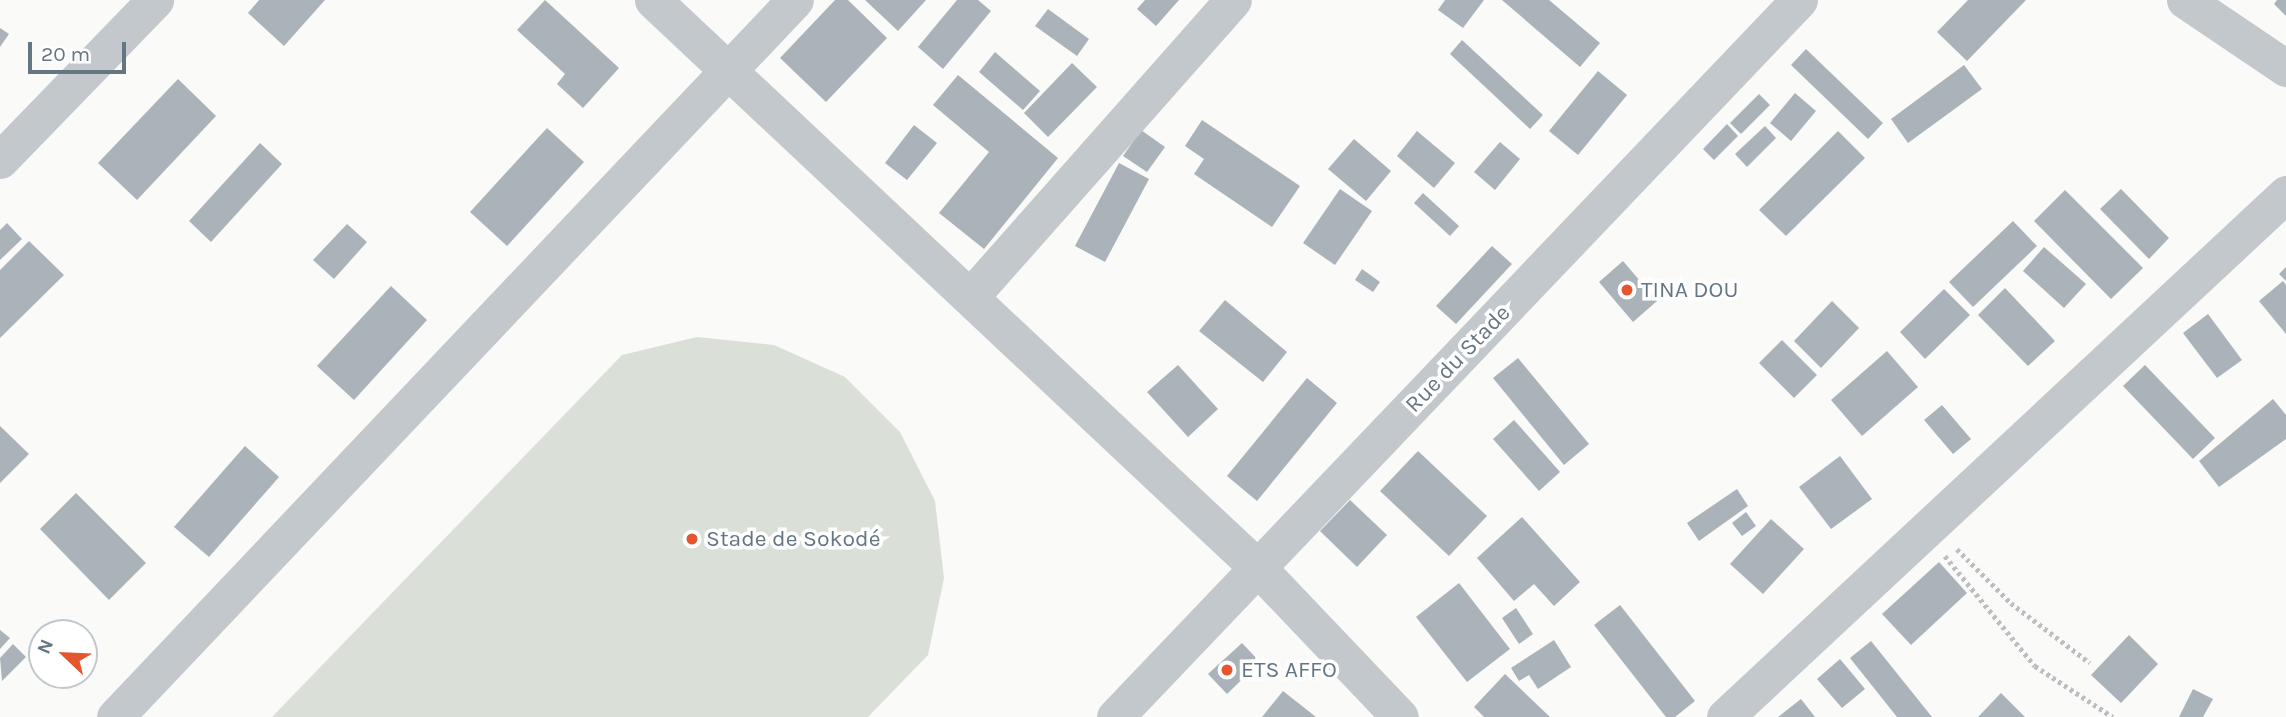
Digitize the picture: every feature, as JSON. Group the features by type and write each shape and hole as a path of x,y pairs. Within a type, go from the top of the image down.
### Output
{"street":[{"path":"0,160 155,0"},
{"path":"653,0 729,68 1259,569 1400,717"},
{"path":"729,68 762,0"},
{"path":"116,717 795,0"},
{"path":"971,296 1233,0"},
{"name":"Rue du Stade","path":"1115,717 1799,0"},
{"path":"2185,0 2286,68"},
{"path":"1724,717 2286,194"}],"path":[{"path":"1928,527 2011,603 2090,663"},
{"path":"1928,527 2035,666 2113,717"}],"shaded area":[{"name":"Stade de Sokodé","path":"697,337 774,345 845,377 900,432 935,501 944,578 928,655 868,717 272,717 622,355"}],"building":[{"path":"259,0 325,0 284,46 248,13"},
{"path":"545,0 619,68 583,108 557,84 565,74 517,30"},
{"path":"835,0 848,0 887,38 826,102 780,58"},
{"path":"865,0 926,0 898,31"},
{"path":"957,0 978,0 991,11 943,69 918,47"},
{"path":"1145,0 1179,0 1156,26 1137,9"},
{"path":"1445,0 1484,0 1463,28 1438,10"},
{"path":"1502,0 1549,0 1600,43 1580,67"},
{"path":"1968,0 2026,0 1967,61 1937,32"},
{"path":"2277,0 2286,0 2286,16 2274,4"},
{"path":"1048,9 1089,39 1077,56 1035,26"},
{"path":"0,28 9,34 0,47"},
{"path":"1462,40 1543,115 1530,129 1450,54"},
{"path":"1806,49 1883,123 1868,139 1791,65"},
{"path":"995,52 1040,91 1023,110 979,72"},
{"path":"1072,63 1097,87 1048,137 1024,113"},
{"path":"1964,65 1982,89 1908,143 1891,119"},
{"path":"1598,71 1627,95 1578,155 1549,131"},
{"path":"958,75 1058,158 984,249 939,213 989,152 933,105"},
{"path":"178,79 216,116 137,200 98,163"},
{"path":"1795,93 1816,111 1791,141 1770,123"},
{"path":"1759,94 1770,105 1741,134 1730,123"},
{"path":"1202,120 1300,186 1272,227 1194,174 1204,159 1185,146"},
{"path":"1727,124 1738,136 1714,160 1703,149"},
{"path":"914,125 937,143 907,180 885,163"},
{"path":"1765,126 1776,138 1747,167 1735,154"},
{"path":"547,128 584,162 507,246 470,212"},
{"path":"1141,130 1165,147 1147,172 1123,156"},
{"path":"1417,131 1455,163 1434,188 1397,156"},
{"path":"1838,131 1865,158 1786,236 1759,210"},
{"path":"1354,139 1391,171 1366,201 1328,169"},
{"path":"1500,142 1520,159 1495,190 1474,172"},
{"path":"260,143 282,164 211,242 189,221"},
{"path":"1119,163 1149,179 1105,262 1075,246"},
{"path":"1340,189 1372,211 1335,265 1303,243"},
{"path":"2121,189 2169,238 2149,259 2100,209"},
{"path":"2065,190 2143,268 2111,299 2034,221"},
{"path":"1423,193 1459,226 1450,236 1414,203"},
{"path":"2013,221 2037,246 1973,307 1949,282"},
{"path":"7,223 22,239 0,260 0,230"},
{"path":"347,224 367,242 334,279 313,260"},
{"path":"29,241 64,275 0,338 0,270"},
{"path":"1492,246 1512,264 1456,324 1436,306"},
{"path":"2044,247 2086,284 2064,308 2023,271"},
{"path":"1623,261 1657,301 1633,322 1599,282"},
{"path":"2286,267 2286,281 2279,274"},
{"path":"1362,269 1380,282 1373,292 1355,280"},
{"path":"2283,281 2286,285 2286,334 2259,301"},
{"path":"391,286 427,320 354,400 317,366"},
{"path":"2005,288 2055,341 2028,366 1978,315"},
{"path":"1944,289 1970,315 1925,359 1900,332"},
{"path":"1225,300 1287,352 1263,382 1199,331"},
{"path":"1832,301 1859,328 1821,368 1794,341"},
{"path":"2208,314 2242,360 2217,378 2183,333"},
{"path":"1782,340 1817,375 1794,398 1759,363"},
{"path":"1887,351 1918,387 1862,436 1831,400"},
{"path":"1518,358 1589,444 1564,465 1493,378"},
{"path":"1178,365 1218,409 1188,437 1147,392"},
{"path":"2145,365 2215,438 2193,459 2123,386"},
{"path":"1307,378 1337,403 1257,501 1227,476"},
{"path":"2273,399 2286,415 2286,439 2219,487 2199,461"},
{"path":"1942,405 1971,439 1953,454 1924,420"},
{"path":"1514,420 1560,472 1539,491 1493,439"},
{"path":"0,426 29,454 0,483"},
{"path":"245,446 279,477 209,557 174,527"},
{"path":"1418,451 1487,516 1449,556 1380,491"},
{"path":"1840,456 1872,499 1831,529 1799,487"},
{"path":"1737,489 1748,506 1699,541 1687,523"},
{"path":"76,493 146,563 109,600 40,529"},
{"path":"1350,500 1387,535 1357,567 1320,531"},
{"path":"1746,512 1756,526 1742,536 1732,523"},
{"path":"1522,517 1580,582 1554,606 1534,584 1514,601 1477,558"},
{"path":"1771,519 1804,549 1763,594 1730,564"},
{"path":"1939,562 1967,593 1911,645 1882,614"},
{"path":"1459,583 1510,649 1467,682 1416,617"},
{"path":"1620,605 1695,701 1675,717 1666,717 1594,625"},
{"path":"1516,608 1533,634 1519,644 1502,618"},
{"path":"0,630 10,638 0,649"},
{"path":"2129,635 2158,664 2121,703 2091,675"},
{"path":"1554,640 1571,667 1538,689 1529,675 1519,681 1511,668"},
{"path":"1871,641 1932,717 1897,717 1850,658"},
{"path":"1242,643 1260,662 1227,694 1208,674"},
{"path":"13,644 26,657 2,681 0,658"},
{"path":"1840,659 1865,689 1842,708 1817,679"},
{"path":"1505,674 1550,717 1484,717 1474,707"},
{"path":"2193,689 2213,699 2203,717 2179,717"},
{"path":"1283,691 1316,717 1262,717"},
{"path":"2001,693 2025,717 1978,717"},
{"path":"1801,699 1815,717 1778,717"}],"place":[{"name":"TINA DOU","path":"1627,290"},
{"name":"Stade de Sokodé","path":"692,539"},
{"name":"ETS AFFO","path":"1227,670"}]}
